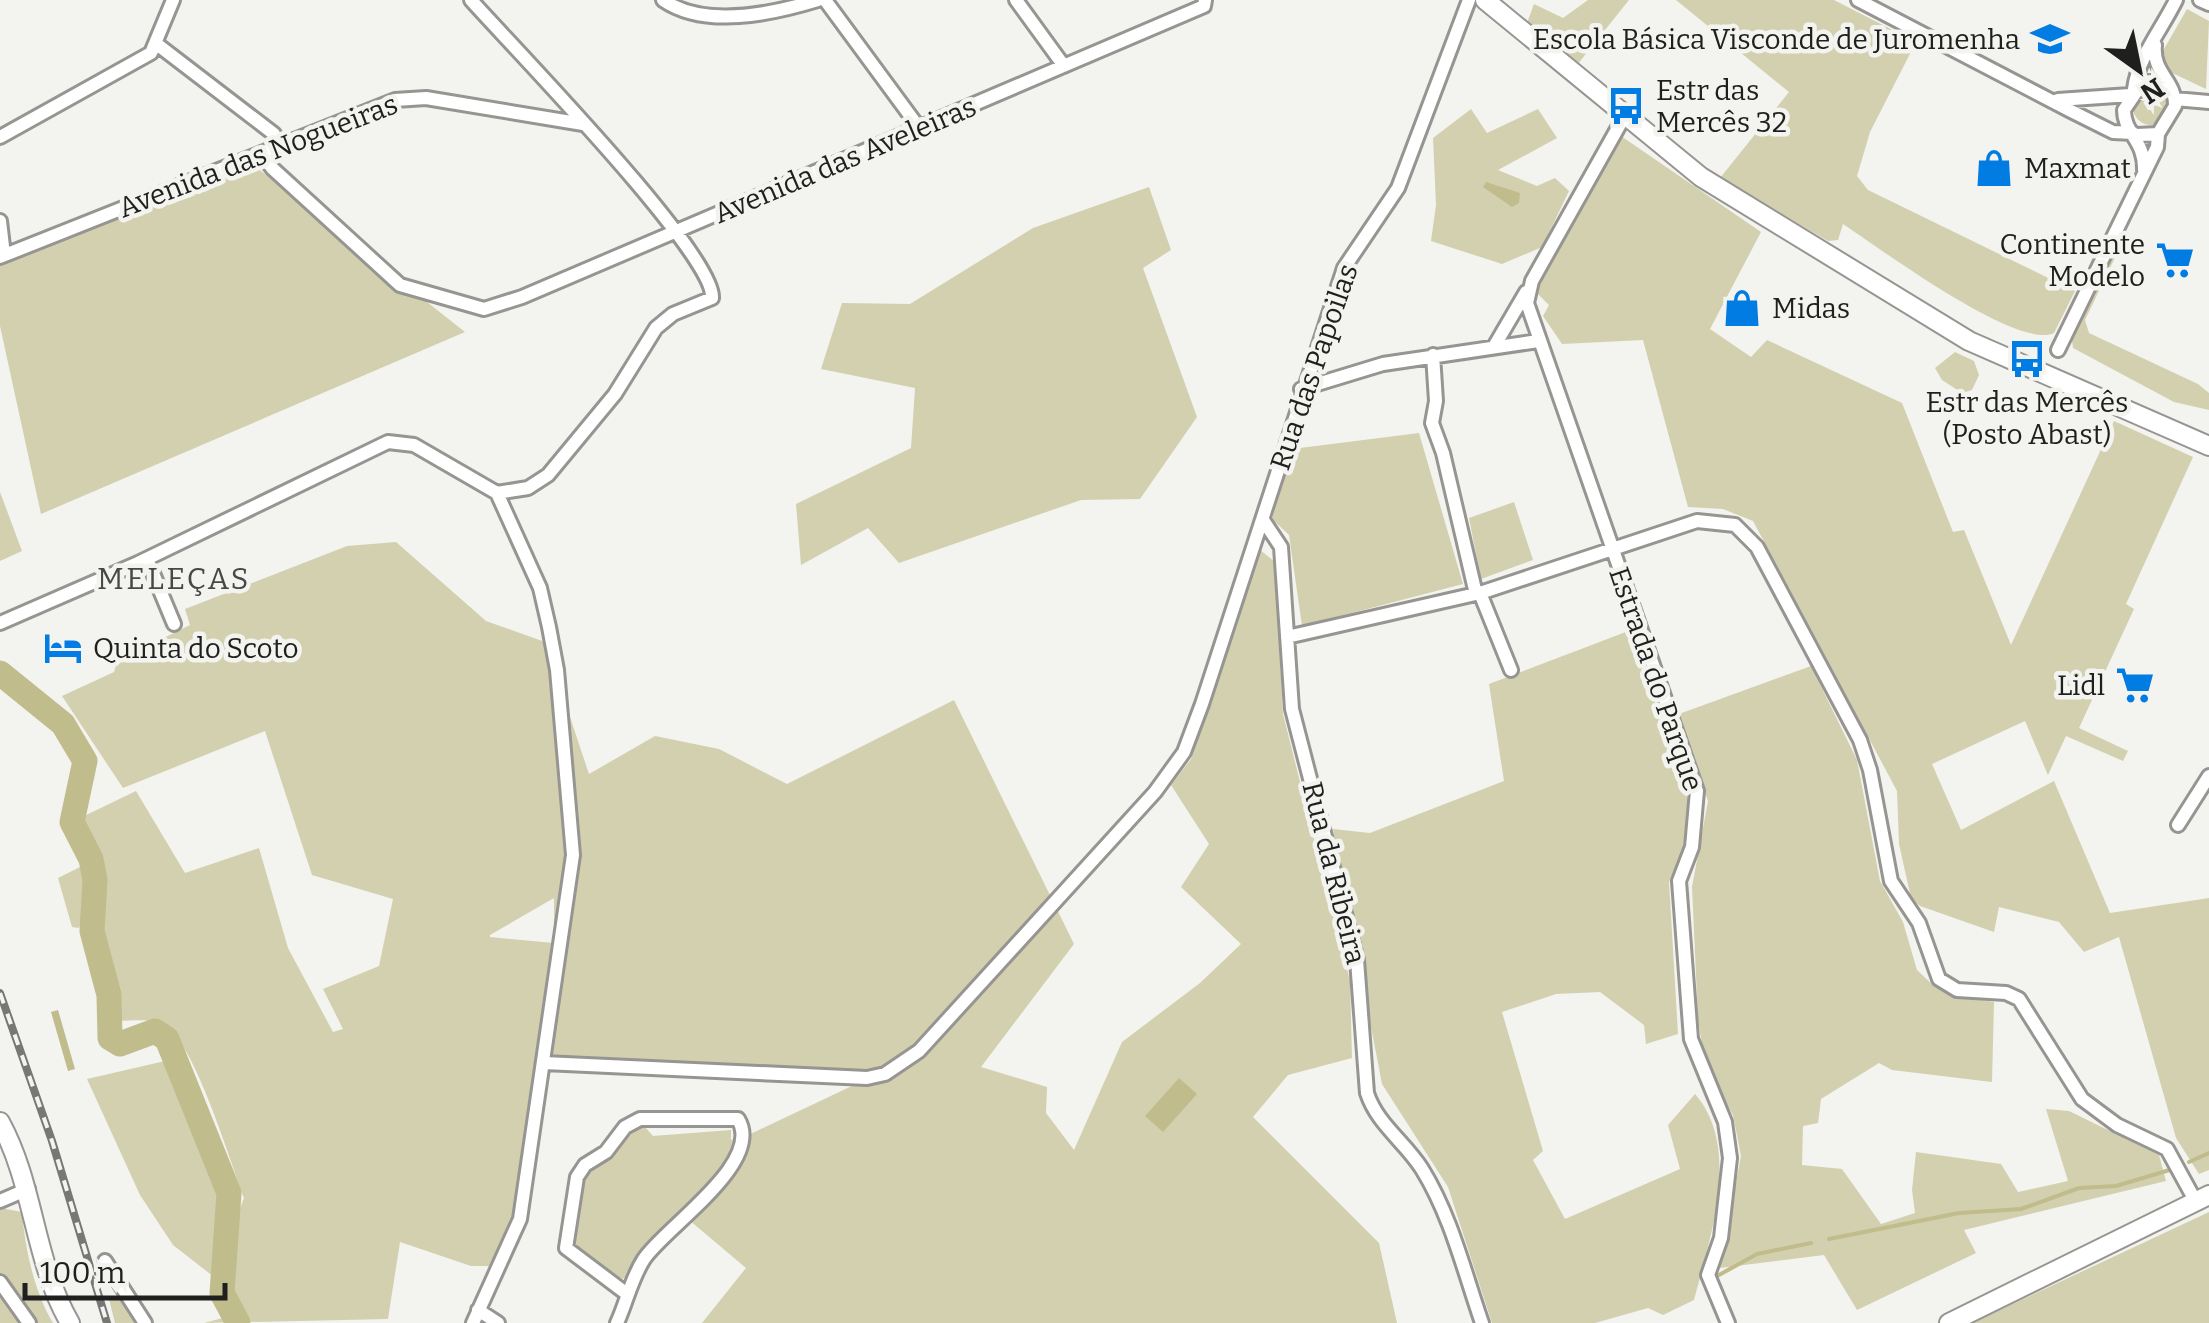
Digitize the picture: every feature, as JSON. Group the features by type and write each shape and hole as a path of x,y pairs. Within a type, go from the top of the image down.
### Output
{"street":[{"path":"0,137 151,53 158,45 173,0"},
{"path":"471,0 677,232 708,280 712,298 673,314 656,328 615,394 548,475 528,488 497,493"},
{"path":"662,0 712,16 763,13 822,0 920,129"},
{"path":"1016,0 1064,66"},
{"name":"Rua das Papoilas","path":"544,1063 867,1078 906,1063 1171,772 1184,752 1202,704 1301,390 1344,268 1398,188 1469,0"},
{"path":"1485,0 1700,177 1956,334 2190,442 2209,446"},
{"path":"1858,0 2113,132 2158,134"},
{"path":"2144,170 2135,134 2124,120 2144,56 2155,45 2176,0"},
{"path":"2200,0 2209,4"},
{"name":"Avenida das Aveleiras","path":"261,153 272,168 400,284 484,308 677,232 1204,3"},
{"path":"158,45 274,134 279,146"},
{"path":"2155,45 2156,65 2163,80"},
{"path":"2054,100 2132,92 2152,78 2171,84 2175,99 2171,116 2158,134 2157,147 2058,350"},
{"name":"Avenida das Nogueiras","path":"2,256 395,100 413,97 582,124"},
{"path":"2175,99 2209,102"},
{"path":"1494,345 1624,117"},
{"path":"0,221 2,256"},
{"name":"Estrada do Parque","path":"1526,292 1538,341 1697,791 1692,847 1679,889 1694,1054 1729,1138 1721,1238 1708,1275 1728,1323"},
{"path":"1301,390 1383,364 1538,341"},
{"path":"1433,355 1436,401 1432,423 1444,453 1478,594 1511,670"},
{"path":"0,623 147,558 388,442 414,445 497,493 544,608 557,670 572,874 518,1228 475,1317 498,1323"},
{"path":"2190,442 2209,460"},
{"name":"Rua da Ribeira","path":"1263,520 1281,548 1292,709 1358,960 1367,1093 1375,1112 1402,1140 1433,1188 1482,1323"},
{"path":"1287,638 1478,594 1612,547 1708,520 1735,525 1750,536 1860,740 1892,880 1919,923 1939,979 1957,990 2006,993 2020,999 2082,1098 2117,1126 2167,1148 2202,1198 1949,1323"},
{"path":"147,558 174,624"},
{"path":"2178,825 2209,776"},
{"path":"618,1323 627,1294 652,1248 699,1208 716,1187 739,1146 743,1132 738,1119 640,1118 581,1170 566,1248 627,1294"},
{"path":"0,1122 28,1188 42,1265 70,1323"},
{"path":"0,1201 28,1188"},
{"path":"106,1261 145,1323"},
{"path":"0,1282 29,1323"}],"shaded area":[{"path":"1588,0 1629,0 1577,65 1527,23 1534,4 1563,18"},
{"path":"1676,0 1834,0 1916,42 1870,132 1857,176 1868,190 2075,291 2054,333 2036,334 2011,327 1948,294 1843,224 1838,240 1828,241 1720,178 1789,92"},
{"path":"2187,9 2209,21 2206,89 2166,70 2160,56"},
{"path":"2151,89 2164,94 2169,107 2164,120 2151,125 2138,120 2133,107 2138,94"},
{"path":"1471,109 1487,133 1538,109 1557,138 1498,170 1537,186 1555,178 1569,191 1542,247 1502,264 1431,241 1436,205 1433,138"},
{"path":"1621,136 1761,232 1710,329 1751,357 1767,340 1902,403 1953,532 1964,530 2011,645 2114,421 2193,457 2126,604 2134,609 2079,728 2128,751 2123,761 2066,736 2048,775 2025,721 1932,764 1961,830 2054,781 2110,913 2209,898 2209,1170 2199,1174 2176,1138 2119,937 2084,952 2059,922 1999,907 1994,932 1920,906 1911,898 1899,844 1897,791 1753,521 1723,509 1688,507 1643,340 1562,344 1543,316 1549,305 1536,292"},
{"path":"247,160 465,332 41,514 0,326 0,248"},
{"path":"1486,182 1520,193 1519,203 1512,207 1483,187"},
{"path":"1149,187 1171,250 1143,268 1197,417 1140,499 1081,500 899,563 868,528 801,565 796,504 911,448 915,388 821,369 842,303 910,304 1033,228"},
{"path":"2121,245 2085,320 2089,333 2198,384 2209,393 2209,410 2174,402 2073,348 2071,334 2115,247"},
{"path":"1955,352 1974,361 1979,375 1972,390 1962,393 1942,380 1935,368"},
{"path":"1419,433 1463,584 1302,626 1289,535 1272,519 1292,449"},
{"path":"0,492 22,551 0,561"},
{"path":"1514,502 1533,560 1481,579 1469,518"},
{"path":"396,542 486,621 545,642 589,774 655,736 719,749 787,784 954,700 1074,944 981,1067 1047,1087 1046,1113 1074,1150 1122,1042 1200,983 1241,944 1181,887 1209,844 1171,785 1191,759 1260,550 1275,562 1283,714 1350,981 1352,1058 1288,1075 1253,1117 1379,1243 1397,1323 702,1323 746,1268 682,1214 648,1245 627,1278 618,1279 574,1249 571,1242 584,1176 644,1126 653,1136 731,1130 731,1140 854,1085 537,1064 516,1219 495,1266 471,1266 400,1242 388,1319 204,1323 230,1316 216,1287 228,1291 235,1221 244,1198 199,1078 176,1036 160,1023 119,1021 97,937 105,897 103,875 80,818 136,791 185,873 259,848 288,948 333,1032 343,1029 323,989 379,966 393,899 312,875 265,731 123,788 62,696 114,672 117,661 190,625 185,609 347,546","holes":["554,898 554,943 490,937 490,935"]},
{"path":"1631,630 1688,799 1683,849 1669,882 1678,1034 1646,1044 1644,1025 1600,992 1556,994 1502,1012 1543,1151 1533,1160 1565,1219 1680,1169 1668,1125 1695,1094 1709,1116 1717,1140 1720,1167 1714,1222 1694,1300 1663,1315 1648,1308 1595,1323 1492,1323 1448,1187 1382,1084 1333,829 1370,833 1504,781 1489,684"},
{"path":"1811,666 1857,760 1880,881 1903,922 1917,970 1935,987 1955,996 1994,1002 1992,1082 1892,1070 1879,1063 1821,1099 1818,1123 1803,1126 1802,1165 1842,1169 1881,1224 1915,1213 1912,1190 1916,1152 2001,1164 2018,1192 2068,1181 2046,1109 2069,1111 2159,1155 2166,1181 1964,1230 1976,1253 1857,1310 1824,1255 1720,1268 1741,1156 1733,1115 1705,1065 1698,1019 1692,887 1708,801 1679,714"},
{"path":"86,864 93,893 79,928 72,927 58,878"},
{"path":"58,1010 75,1069 68,1071 51,1012"},
{"path":"165,1061 221,1199 214,1277 173,1245 140,1195 87,1079"},
{"path":"1179,1078 1197,1094 1163,1132 1145,1116"},
{"path":"0,1200 6,1209 22,1212 32,1269 53,1323 0,1323"},
{"path":"2209,1212 2209,1323 1972,1323"},
{"path":"120,1296 135,1323 115,1323 109,1299"}],"waterway":[{"path":"0,673 63,724 85,761 72,822 91,859 95,880 92,931 109,995 110,1038 120,1044 155,1031 167,1039 229,1193 222,1293 238,1323"},
{"path":"2189,1162 2209,1153"},
{"path":"1829,1239 1959,1213 2021,1209 2079,1188 2116,1186 2173,1169"},
{"path":"1719,1275 1757,1254 1811,1243"}],"railway":[{"path":"0,993 52,1141 107,1323"}],"place":[{"name":"Escola Básica Visconde de Juromenha","path":"2050,39"},
{"name":"Estr das Mercês 32","path":"1626,106"},
{"name":"Maxmat","path":"1994,168"},
{"name":"Continente Modelo","path":"2175,260"},
{"name":"Midas","path":"1742,308"},
{"name":"Estr das Mercês (Posto Abast)","path":"2027,359"},
{"name":"Quinta do Scoto","path":"63,648"},
{"name":"Lidl","path":"2135,685"}],"district":[{"name":"MELEÇAS","path":"174,579"}]}
